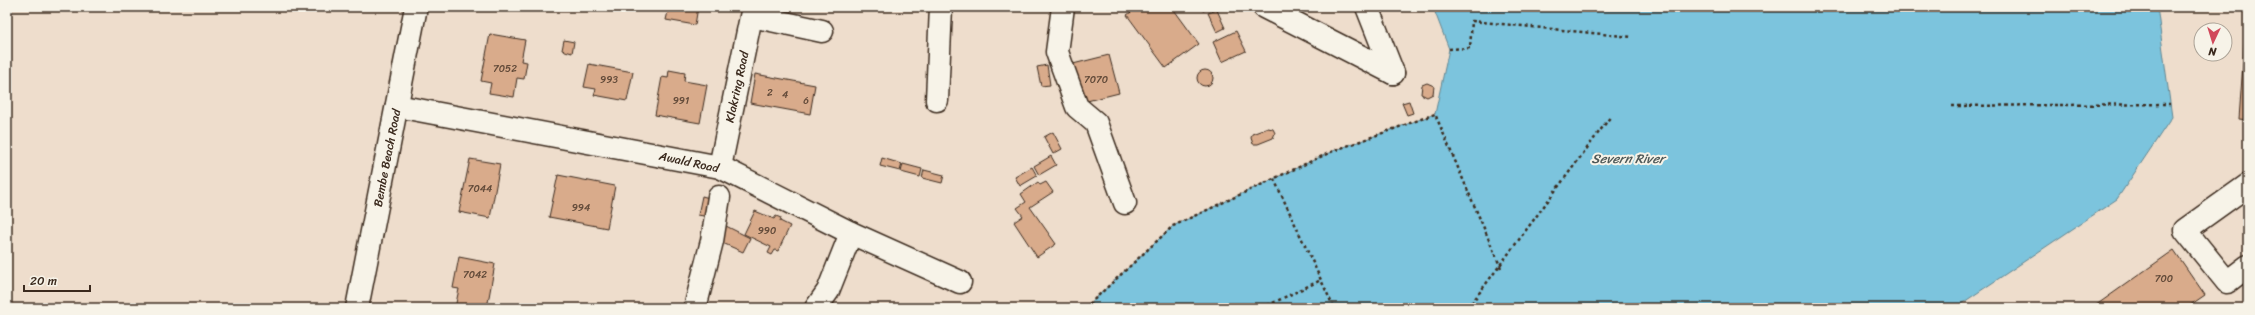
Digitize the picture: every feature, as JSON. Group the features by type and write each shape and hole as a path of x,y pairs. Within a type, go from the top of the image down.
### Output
{"street":[{"name":"Bembe Beach Road","path":"357,308 416,7"},
{"path":"937,100 941,7"},
{"path":"1063,7 1057,52 1077,107 1096,123 1125,203"},
{"path":"1264,7 1393,73 1367,7"},
{"path":"752,11 822,31"},
{"name":"Klakring Road","path":"720,167 752,11"},
{"name":"Awald Road","path":"397,106 720,167 851,233 960,282"},
{"path":"2248,185 2185,230 2227,282 2248,266"},
{"path":"695,308 712,240 719,197"},
{"path":"816,308 828,291 851,233"}],"path":[{"path":"1449,49 1470,48 1472,21 1632,36"},
{"path":"1952,106 2170,104"},
{"path":"1085,308 1173,226 1334,151 1435,114 1501,268"},
{"path":"1468,308 1611,116"},
{"path":"1274,179 1334,308"},
{"path":"1262,308 1321,280"}],"water":[{"name":"Severn River","path":"1433,7 2157,7 2172,117 2117,199 1955,308 1085,308 1173,226 1333,151 1435,114 1449,49"}],"building":[{"path":"669,7 698,7 695,25 666,20"},
{"path":"1138,7 1172,7 1199,44 1166,68 1127,15"},
{"path":"1201,7 1211,7 1203,11"},
{"path":"2248,7 2248,120 2239,119"},
{"path":"1217,10 1225,28 1217,32 1208,13"},
{"path":"1236,31 1246,51 1222,62 1213,42"},
{"path":"490,34 525,40 521,61 527,62 524,79 517,78 514,97 489,93 491,83 481,81"},
{"path":"564,40 574,42 572,53 562,50"},
{"path":"1109,55 1119,93 1083,102 1073,64"},
{"path":"589,64 633,72 627,101 594,95 596,89 584,87"},
{"path":"1047,65 1050,85 1041,86 1037,67"},
{"path":"669,70 685,73 684,81 707,85 700,123 655,115 662,77 668,78"},
{"path":"1205,70 1212,75 1213,78 1208,85 1205,86 1198,81 1197,78 1202,71"},
{"path":"755,74 815,85 810,114 750,103"},
{"path":"1427,83 1434,86 1433,94 1427,97 1421,94 1422,85"},
{"path":"1409,101 1413,113 1407,115 1402,103"},
{"path":"1268,128 1273,129 1275,133 1273,138 1258,144 1253,144 1251,138 1252,134"},
{"path":"1053,132 1062,149 1053,154 1044,137"},
{"path":"1051,156 1056,165 1039,175 1034,166"},
{"path":"882,158 902,164 900,171 880,166"},
{"path":"470,159 500,164 490,218 459,212"},
{"path":"903,164 922,169 920,177 901,172"},
{"path":"1032,167 1037,176 1020,186 1015,177"},
{"path":"924,170 944,175 942,183 922,178"},
{"path":"558,175 615,186 607,228 549,217"},
{"path":"1038,182 1040,185 1046,182 1053,192 1030,207 1056,244 1037,257 1014,222 1023,216 1017,208 1026,202 1021,194"},
{"path":"702,196 713,199 709,217 698,215"},
{"path":"755,211 774,219 776,216 781,218 780,221 790,226 778,251 775,250 772,255 768,253 771,247 744,234"},
{"path":"726,226 750,238 743,252 718,241"},
{"path":"2174,250 2205,295 2186,308 2092,308"},
{"path":"459,257 495,264 487,308 455,308 459,289 453,288"}]}
